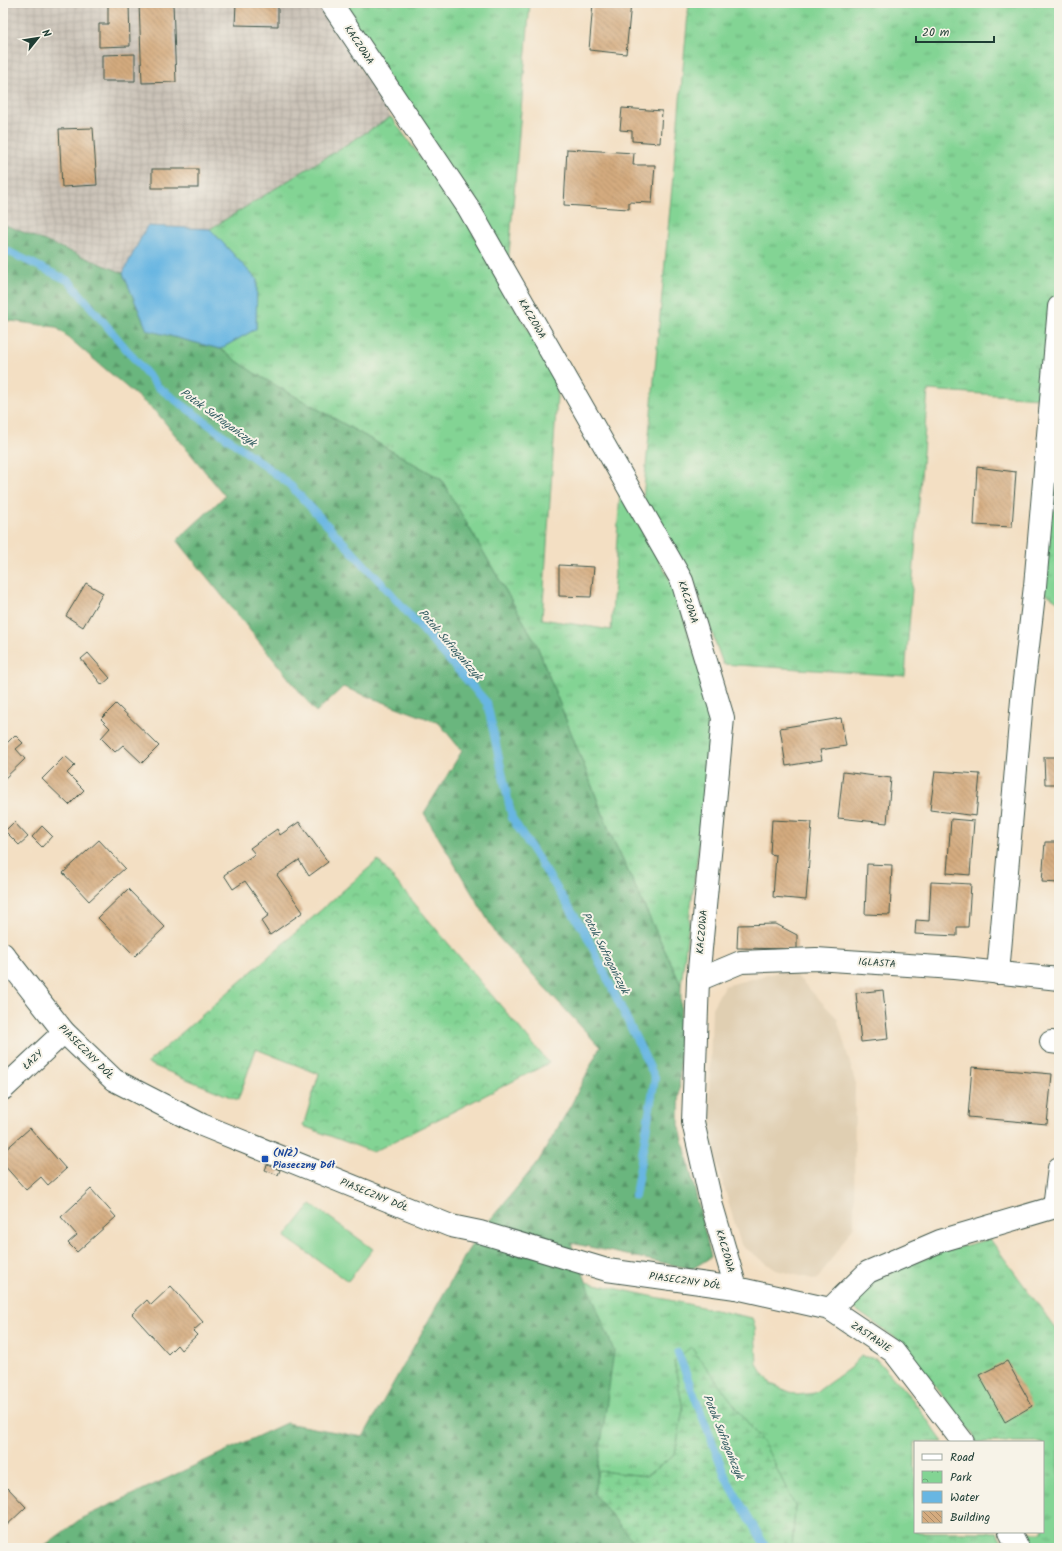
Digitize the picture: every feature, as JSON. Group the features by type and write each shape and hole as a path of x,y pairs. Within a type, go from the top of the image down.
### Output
{"street":[{"name":"KACZOWA","path":"331,3 468,207 682,581 723,718 698,980 693,1122 712,1206 736,1288"},
{"path":"998,973 1023,689 1035,586 1059,307"},
{"name":"PIASECZNY DÓŁ","path":"3,954 64,1032 114,1080 202,1125 450,1226 480,1232 607,1270 736,1288 788,1300"},
{"name":"IGLASTA","path":"698,980 741,962 816,959 954,968 1059,979"},
{"name":"ŁAZY","path":"3,1088 64,1032"},
{"path":"830,1309 868,1272 940,1240 1057,1206 1059,1168"},
{"name":"ZASTAWIE","path":"788,1300 830,1309 894,1352 962,1441"},
{"path":"1010,1533 1018,1548"}],"shaded area":[{"path":"3,3 320,3 391,117 210,229 147,227 123,273 3,224"},
{"path":"790,969 837,1018 855,1081 854,1226 817,1280 776,1270 741,1245 708,1132 712,1008 724,986"}],"green space":[{"path":"341,3 530,3 508,266"},
{"path":"689,3 1059,3 1059,602 1035,586 1051,399 928,390 905,676 723,664 692,576 643,499"},
{"path":"391,117 461,212 558,382 542,619 611,630 620,492 673,585 715,718 681,985 611,835 536,643 441,479 254,373 220,349 256,329 257,280 210,229"},
{"path":"3,224 123,273 147,330 220,349 254,373 441,479 536,643 611,835 681,985 679,1124 711,1257 692,1269 571,1243 614,1351 594,1494 639,1548 41,1548 82,1518 286,1423 363,1437 467,1252 480,1232 538,1162 571,1105 600,1047 498,937 424,813 462,751 439,723 343,687 316,712 177,540 225,496 158,414 56,327 3,320"},
{"path":"378,860 549,1063 373,1152 303,1126 319,1074 256,1049 238,1100 147,1063 205,1012"},
{"path":"311,1204 373,1249 348,1281 285,1237"},
{"path":"990,1239 1059,1333 1059,1548 1031,1548 1024,1533 1044,1533 1044,1441 976,1441 972,1433 901,1342 848,1304 872,1280 941,1252"},
{"path":"586,1282 752,1318 755,1328 757,1364 771,1384 797,1395 815,1393 850,1368 861,1356 876,1359 913,1400 942,1441 914,1441 914,1533 998,1533 1006,1548 792,1548 795,1506 674,1361 683,1409 675,1455 646,1476 598,1471 594,1494 639,1548 389,1548 591,1295"},
{"path":"691,1347 766,1447 795,1506 792,1548 639,1548 594,1494 598,1471 646,1476 675,1455 683,1409 674,1361"}],"water":[{"path":"147,226 210,229 257,280 256,329 220,349 147,330 123,273"}],"building":[{"path":"108,3 129,3 130,46 99,47 99,24 108,24"},
{"path":"139,3 173,3 176,82 142,83"},
{"path":"236,3 278,3 278,26 235,25"},
{"path":"593,3 631,3 626,54 589,50"},
{"path":"135,54 135,81 102,81 102,55"},
{"path":"622,108 662,111 660,143 632,141 632,131 620,130"},
{"path":"93,128 97,185 62,187 59,129"},
{"path":"567,149 634,153 633,165 655,165 652,203 629,202 629,209 564,205"},
{"path":"152,169 198,169 198,188 152,188"},
{"path":"977,467 1016,472 1012,527 974,525"},
{"path":"559,565 594,567 591,597 559,596"},
{"path":"86,583 103,593 83,627 66,616"},
{"path":"88,653 110,678 102,685 81,659"},
{"path":"116,704 159,746 142,763 123,745 115,752 101,738 110,728 101,719"},
{"path":"841,718 846,746 820,750 822,760 786,766 780,728"},
{"path":"15,735 23,743 16,749 25,759 3,780 3,739 7,743"},
{"path":"65,756 75,765 67,773 84,790 69,805 42,779"},
{"path":"1044,757 1059,757 1059,784 1045,784"},
{"path":"935,771 980,774 976,816 930,810"},
{"path":"843,772 891,778 887,823 838,818"},
{"path":"951,819 974,821 970,875 947,873"},
{"path":"772,820 812,822 806,900 773,897 776,855 770,854"},
{"path":"14,822 28,837 19,845 5,831"},
{"path":"299,822 328,862 309,876 299,860 277,875 303,912 270,935 261,921 269,915 245,881 233,889 224,875 255,854 250,848 277,829 280,835"},
{"path":"42,826 52,836 42,847 32,837"},
{"path":"99,840 125,868 89,901 63,873"},
{"path":"1045,842 1059,842 1059,883 1042,882"},
{"path":"867,864 892,865 890,915 865,914"},
{"path":"931,882 971,884 968,927 957,927 957,936 915,934 916,920 929,921"},
{"path":"128,889 165,927 135,956 98,918"},
{"path":"776,924 797,935 797,949 737,948 738,925"},
{"path":"883,990 888,1039 861,1042 856,993"},
{"path":"972,1067 1052,1074 1047,1124 968,1117"},
{"path":"30,1128 66,1169 48,1185 41,1177 26,1190 3,1164 3,1152"},
{"path":"267,1165 280,1170 278,1175 265,1170"},
{"path":"91,1189 116,1217 77,1252 68,1243 77,1235 61,1217"},
{"path":"171,1286 203,1322 193,1331 197,1335 181,1350 177,1345 168,1354 132,1314 147,1300 151,1305"},
{"path":"1007,1361 1032,1406 1005,1422 979,1375"},
{"path":"8,1488 26,1507 3,1529 3,1493"}],"waterway":[{"name":"Potok Sufragańczyk","path":"3,249 69,281 158,387 288,483 386,588 487,703 512,818 586,934 655,1078 635,1196"},
{"name":"Potok Sufragańczyk","path":"678,1353 726,1478 766,1548"}],"place":[{"name":"(N/Ż) Piaseczny Dół","path":"265,1159"}]}
